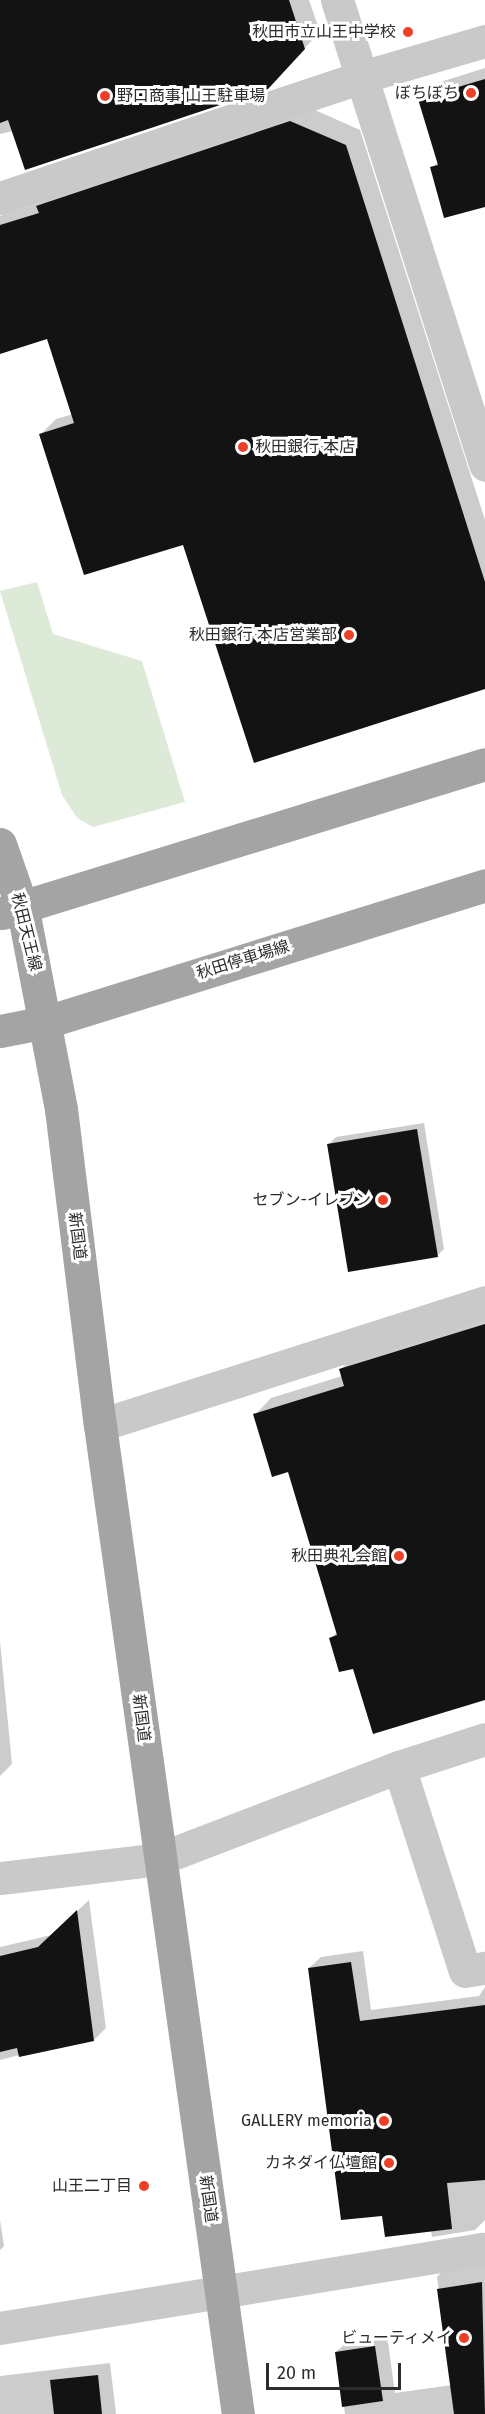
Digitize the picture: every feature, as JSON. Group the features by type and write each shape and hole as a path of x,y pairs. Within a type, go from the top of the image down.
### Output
{"main road":[{"path":"11,912 485,764"},
{"name":"秋田天王線","path":"0,844 11,912 46,1022"},
{"name":"秋田停車場線","path":"0,1031 46,1022 485,885"},
{"name":"新国道","path":"46,1022 61,1109 100,1425 238,2414"}],"street":[{"path":"337,0 485,464"},
{"path":"0,198 362,77 485,41"},
{"path":"100,1425 252,1379 485,1302"},
{"path":"0,1878 159,1859 399,1767 485,1739"},
{"path":"399,1767 465,1971 485,1968"},
{"path":"0,2328 221,2294 485,2248"}],"green space":[{"path":"37,582 53,634 142,661 185,802 93,827 77,818 62,795 0,591"}],"building":[{"name":"野口商事 山王駐車場","path":"0,0 289,0 305,49 268,89 25,170 8,120 0,123"},
{"path":"485,79 485,207 444,218 430,167 438,165 418,99"},
{"path":"290,121 346,145 485,582 485,689 254,763 183,545 84,575 39,434 74,423 47,339 0,354 0,225 39,213 36,206"},
{"name":"セブン-イレブン","path":"417,1129 438,1257 348,1272 327,1144"},
{"name":"秋田典礼会館","path":"485,1324 485,1700 373,1734 353,1669 339,1672 329,1638 337,1635 288,1472 272,1477 253,1414 344,1386 339,1369"},
{"path":"77,1910 94,2041 19,2057 17,2048 0,2052 0,1956 38,1947"},
{"name":"GALLERY memoria","path":"351,1962 360,2021 485,2005 485,2180 447,2183 452,2229 385,2237 382,2216 341,2220 308,1968"},
{"name":"ビューティメイ","path":"482,2282 485,2414 454,2414 437,2289"},
{"path":"375,2346 383,2401 342,2407 335,2352"},
{"path":"98,2375 102,2414 54,2414 50,2380"}],"place":[{"name":"秋田市立山王中学校","path":"408,32"},
{"name":"ぼちぼち","path":"471,93"},
{"name":"野口商事 山王駐車場","path":"105,96"},
{"name":"秋田銀行 本店","path":"243,447"},
{"name":"秋田銀行 本店営業部","path":"349,635"},
{"name":"セブン-イレブン","path":"383,1200"},
{"name":"秋田典礼会館","path":"399,1556"},
{"name":"GALLERY memoria","path":"384,2121"},
{"name":"カネダイ仏壇館","path":"389,2163"},
{"name":"山王二丁目","path":"144,2186"},
{"name":"ビューティメイ","path":"464,2338"}]}
